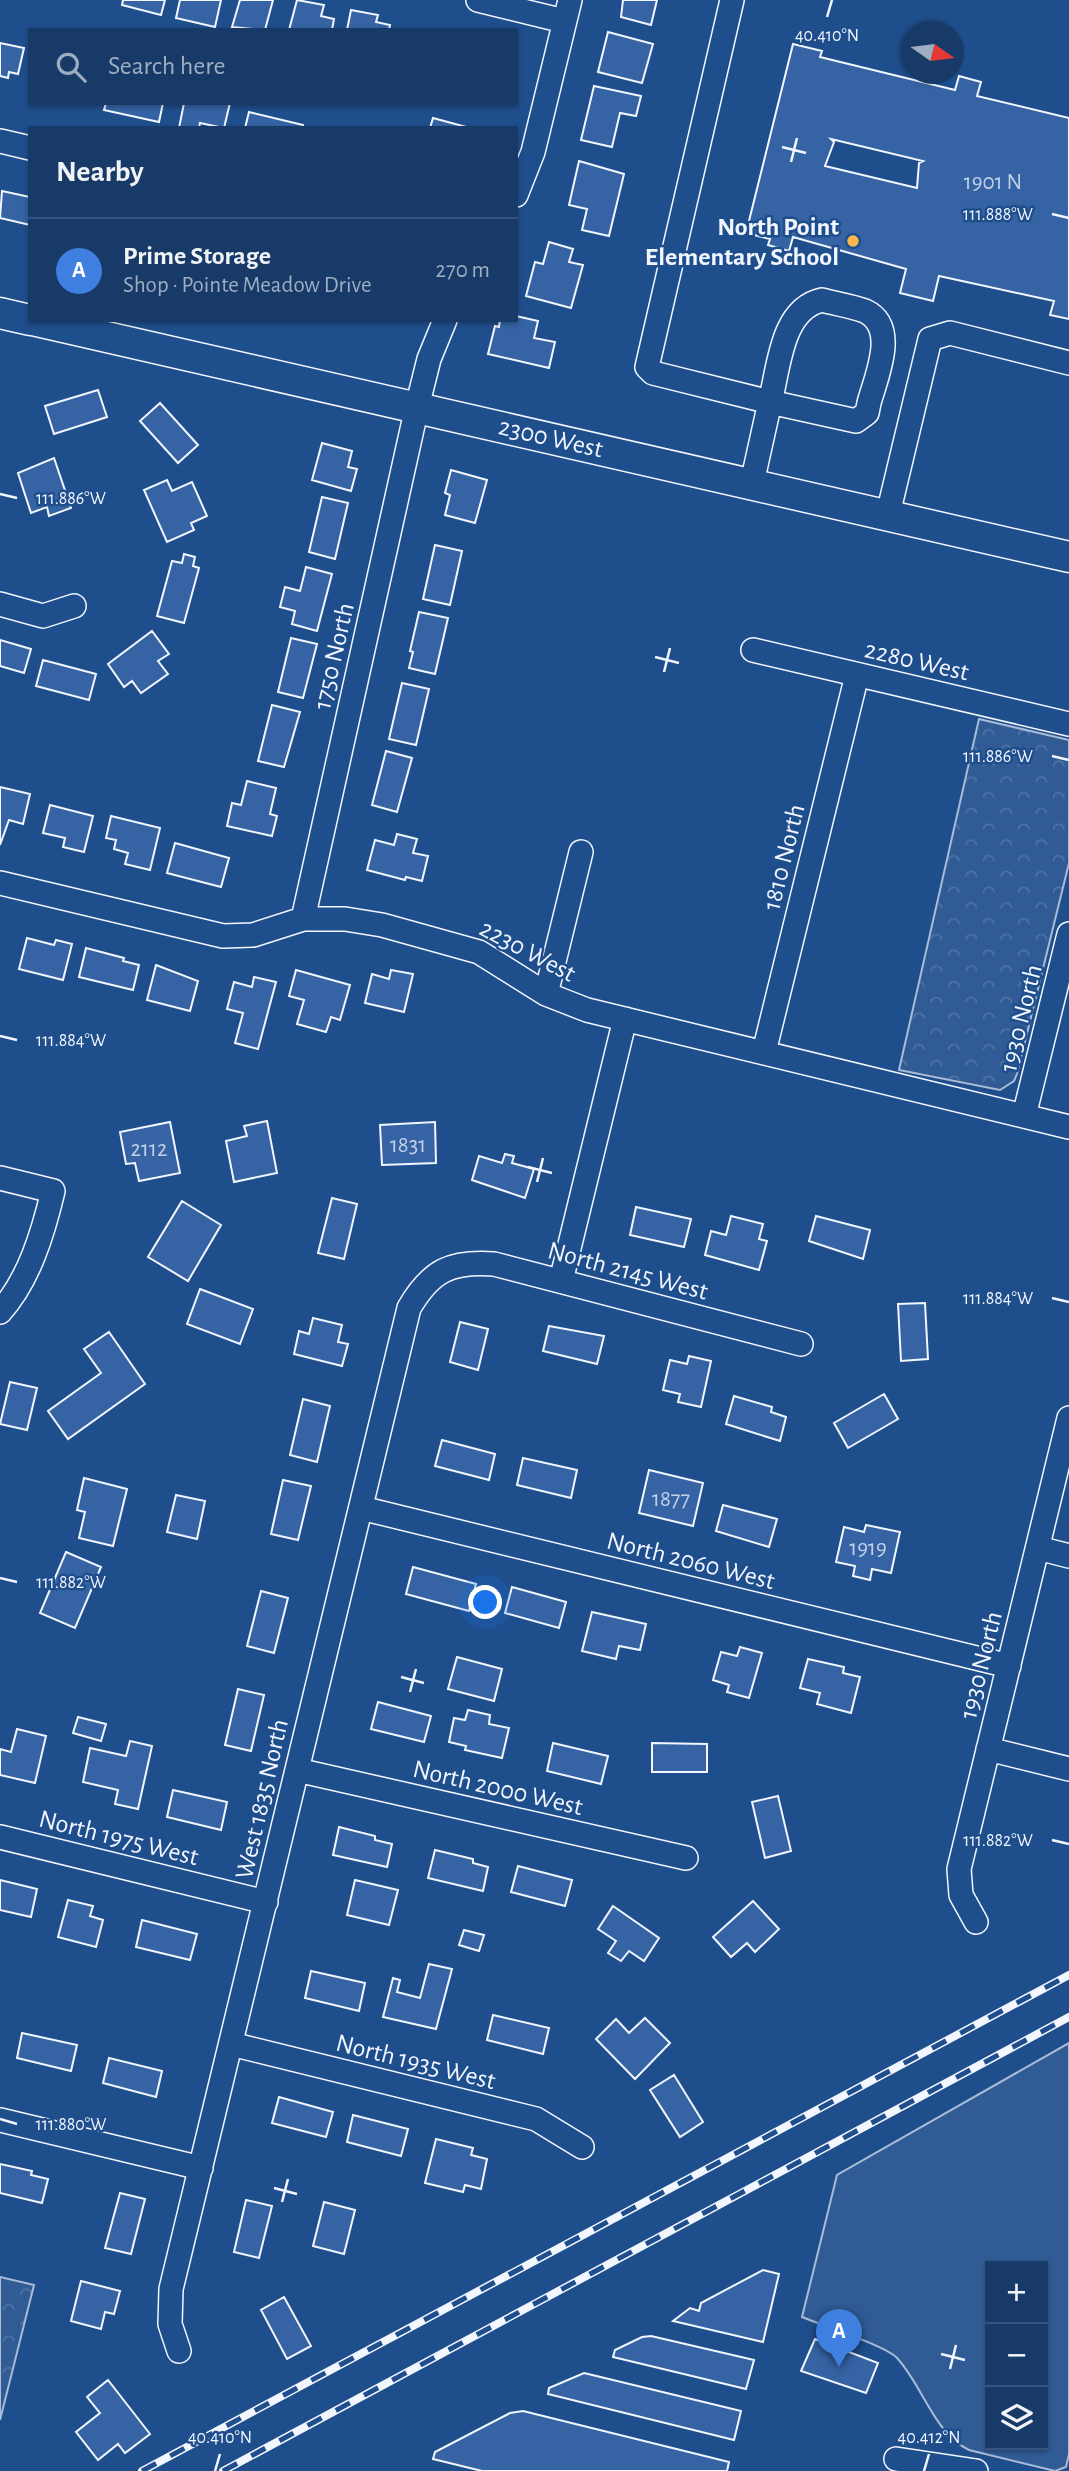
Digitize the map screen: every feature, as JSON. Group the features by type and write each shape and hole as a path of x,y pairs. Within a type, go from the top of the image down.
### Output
{"main road":[{"name":"2300 West","path":"0,313 28,319"},
{"name":"2300 West","path":"40,322 1069,557"}],"street":[{"path":"478,0 567,11 533,152 518,190"},
{"path":"732,0 647,367 653,373 770,402 856,421 867,413 885,340 882,329 867,312 822,300 804,307 792,321 770,402 752,483"},
{"path":"0,141 28,148"},
{"name":"1750 North","path":"303,919 417,407 429,359 444,322"},
{"path":"888,514 930,339 950,333 1069,363"},
{"path":"0,604 43,616 74,606"},
{"name":"2280 West","path":"752,650 1069,724"},
{"name":"1810 North","path":"764,1052 856,675"},
{"path":"546,994 581,852"},
{"name":"2230 West","path":"0,883 223,936 253,935 303,919 369,923 464,945 495,959 546,994 566,1003 1069,1127"},
{"name":"1930 North","path":"1024,1116 1065,968 1069,934"},
{"path":"561,1281 625,1019"},
{"path":"0,1178 52,1191 42,1234 10,1301 0,1312"},
{"name":"North 2145 West","path":"440,1270 474,1263 494,1264 802,1344"},
{"name":"West 1835 North","path":"179,2351 170,2324 169,2304 360,1508 409,1308 418,1293 440,1270"},
{"name":"1930 North","path":"976,1922 961,1895 959,1869 1069,1418"},
{"name":"North 2060 West","path":"360,1508 1009,1667"},
{"path":"1038,1548 1069,1556"},
{"path":"988,1749 1069,1769"},
{"name":"North 2000 West","path":"297,1770 686,1858"},
{"name":"North 1975 West","path":"0,1837 265,1902"},
{"name":"North 1935 West","path":"231,2044 536,2119 582,2147"},
{"path":"0,2120 201,2168"},
{"path":"896,2459 976,2471"}],"green space":[{"path":"979,719 1069,740 1069,863 1017,1074 1014,1081 1000,1090 899,1070"},
{"path":"1069,2043 1069,2454 1066,2467 1055,2471 969,2450 946,2432 906,2369 891,2353 802,2317 837,2175"},
{"path":"0,2277 34,2285 0,2420"}],"building":[{"path":"123,0 165,0 161,15 122,5"},
{"path":"180,0 221,0 215,27 176,18"},
{"path":"240,0 273,0 266,28 232,27"},
{"path":"297,0 324,5 321,16 334,19 332,28 290,28"},
{"path":"623,0 657,0 651,25 621,17"},
{"path":"351,10 378,15 376,22 390,25 389,28 347,28"},
{"path":"608,32 653,44 642,83 598,72"},
{"path":"0,43 24,48 18,74 9,72 8,78 0,76"},
{"name":"North Point Elementary School","path":"793,44 822,51 820,57 901,77 901,84 930,84 955,90 957,84 964,84 964,77 981,82 977,96 1069,118 1069,319 1050,315 1054,301 939,276 933,301 900,293 906,269 793,237 789,251 768,245 770,239 746,233","holes":["831,139 923,161 919,163 917,188 825,166 834,142"]},
{"path":"594,86 641,96 636,116 620,113 612,147 581,140"},
{"path":"105,105 163,105 159,122 104,110"},
{"path":"184,105 230,105 224,126 200,123 199,126 179,126"},
{"path":"249,112 303,125 303,126 246,126"},
{"path":"433,118 463,126 431,126"},
{"path":"579,161 624,174 609,236 582,230 587,209 569,205"},
{"path":"2,191 28,197 28,225 0,218"},
{"path":"549,242 573,249 569,262 583,265 571,308 526,296 535,262 543,264"},
{"path":"518,316 538,321 534,338 555,342 549,368 488,354 495,326 499,327 500,322 518,322"},
{"path":"98,390 107,417 54,434 45,406"},
{"path":"160,403 198,445 178,463 140,421"},
{"path":"322,443 352,451 348,467 357,469 351,491 312,480"},
{"path":"54,458 71,508 49,516 47,507 31,513 18,473"},
{"path":"451,470 487,480 475,523 445,515 450,495 445,493"},
{"path":"167,480 172,491 192,482 207,516 191,523 194,530 167,542 144,490"},
{"path":"322,497 348,503 335,559 309,552"},
{"path":"435,545 462,551 450,605 423,599"},
{"path":"184,554 195,557 193,566 199,568 184,623 157,616 172,561 182,563"},
{"path":"306,567 332,574 317,631 292,624 295,611 280,607 285,587 300,591"},
{"path":"419,612 448,618 435,674 409,668"},
{"path":"152,631 169,654 158,661 168,674 141,693 132,681 124,687 108,664"},
{"path":"291,638 317,644 303,698 278,692"},
{"path":"0,640 31,649 24,673 0,666"},
{"path":"43,660 96,674 89,700 36,686"},
{"path":"402,683 429,689 416,745 389,739"},
{"path":"272,705 300,712 284,767 258,761"},
{"path":"386,751 412,758 397,812 372,805"},
{"path":"247,781 276,788 270,814 277,816 272,836 227,826 232,803 241,805"},
{"path":"0,787 30,794 23,824 9,820 0,845"},
{"path":"50,805 93,816 84,852 63,847 65,838 43,833"},
{"path":"111,816 160,828 150,870 125,864 128,853 114,849 116,840 106,838"},
{"path":"397,834 417,839 413,853 428,856 422,881 406,877 405,880 367,870 375,840 394,845"},
{"path":"175,843 229,858 221,887 167,873"},
{"path":"27,938 54,945 56,940 72,944 63,980 19,969"},
{"path":"86,948 139,965 133,990 79,977"},
{"path":"156,965 198,981 190,1011 147,1000"},
{"path":"296,970 350,985 340,1020 331,1017 326,1032 297,1024 304,1000 289,996"},
{"path":"391,970 413,974 404,1012 365,1003 372,974 389,979"},
{"path":"254,977 276,982 258,1049 235,1043 243,1013 227,1009 234,982 252,987"},
{"path":"267,1121 277,1173 234,1182 226,1141 247,1136 244,1126"},
{"path":"170,1122 180,1173 139,1181 135,1163 126,1164 120,1132"},
{"path":"435,1122 436,1163 382,1165 380,1125"},
{"path":"505,1154 514,1156 512,1163 534,1169 525,1198 472,1180 479,1156 502,1163"},
{"path":"332,1198 357,1204 344,1259 318,1253"},
{"path":"182,1201 221,1225 188,1281 148,1257"},
{"path":"636,1207 691,1219 684,1247 630,1235"},
{"path":"731,1216 763,1224 759,1239 767,1241 759,1270 705,1255 711,1231 726,1235"},
{"path":"816,1216 870,1230 863,1259 809,1241"},
{"path":"200,1289 253,1309 240,1344 187,1324"},
{"path":"925,1303 928,1359 901,1361 898,1304"},
{"path":"313,1318 342,1325 338,1342 348,1344 342,1366 294,1354 299,1331 309,1334"},
{"path":"460,1322 488,1329 478,1370 450,1362"},
{"path":"549,1326 604,1336 597,1364 543,1351"},
{"path":"109,1332 145,1384 68,1439 48,1411 101,1373 84,1349"},
{"path":"689,1356 711,1361 701,1407 678,1402 680,1394 663,1390 670,1360 687,1364"},
{"path":"10,1382 37,1388 27,1430 0,1424"},
{"path":"884,1394 898,1419 848,1448 834,1423"},
{"path":"734,1396 772,1407 771,1412 786,1417 780,1441 726,1424"},
{"path":"303,1399 330,1406 317,1462 290,1455"},
{"path":"442,1440 495,1454 489,1480 435,1466"},
{"path":"523,1458 577,1470 571,1498 517,1485"},
{"path":"649,1470 703,1483 693,1526 639,1513"},
{"path":"84,1478 127,1489 113,1546 79,1538 85,1512 77,1510"},
{"path":"283,1480 311,1486 298,1540 271,1534"},
{"path":"176,1495 205,1501 197,1539 167,1532"},
{"path":"723,1505 777,1519 769,1547 716,1531"},
{"path":"866,1525 900,1532 891,1573 872,1569 870,1580 853,1576 855,1566 836,1562 844,1527 864,1532"},
{"path":"66,1552 101,1567 75,1628 40,1613"},
{"path":"413,1567 476,1584 469,1611 406,1594"},
{"path":"512,1587 566,1602 559,1628 505,1613"},
{"path":"261,1591 288,1598 274,1653 247,1646"},
{"path":"592,1612 646,1624 640,1650 619,1646 616,1659 582,1651"},
{"path":"740,1647 762,1653 749,1698 727,1692 729,1685 713,1680 721,1652 737,1656"},
{"path":"457,1657 502,1669 494,1701 448,1689"},
{"path":"808,1659 844,1667 843,1673 860,1677 851,1713 817,1704 820,1693 800,1688"},
{"path":"238,1689 264,1695 251,1751 225,1745"},
{"path":"378,1702 431,1716 424,1742 371,1729"},
{"path":"468,1710 490,1715 489,1724 509,1728 502,1758 465,1750 466,1746 449,1742 454,1718 465,1720"},
{"path":"78,1717 106,1724 101,1741 73,1733"},
{"path":"17,1729 46,1736 35,1783 0,1775 0,1749 11,1752"},
{"path":"130,1741 152,1746 138,1809 115,1804 118,1790 83,1782 90,1748 126,1756"},
{"path":"553,1743 608,1756 601,1784 547,1771"},
{"path":"652,1743 707,1744 707,1772 652,1772"},
{"path":"173,1790 227,1802 221,1830 167,1817"},
{"path":"778,1796 791,1851 765,1858 752,1802"},
{"path":"339,1827 375,1836 375,1840 392,1844 387,1867 333,1855"},
{"path":"435,1850 473,1859 473,1863 488,1867 483,1891 428,1878"},
{"path":"518,1866 572,1880 565,1906 511,1892"},
{"path":"0,1880 37,1889 31,1917 0,1910"},
{"path":"355,1880 398,1890 389,1925 347,1915"},
{"path":"68,1900 93,1906 90,1916 103,1920 96,1947 58,1937"},
{"path":"753,1901 779,1929 755,1952 747,1943 731,1957 713,1937"},
{"path":"613,1906 659,1938 644,1961 629,1951 621,1961 608,1953 616,1941 598,1929"},
{"path":"142,1920 197,1934 190,1960 136,1947"},
{"path":"464,1930 484,1935 479,1951 459,1945"},
{"path":"429,1964 452,1969 436,2029 383,2017 393,1978 400,1980 397,1992 420,1998"},
{"path":"311,1971 365,1983 359,2011 305,1998"},
{"path":"493,2015 549,2028 543,2054 487,2040"},
{"path":"645,2018 670,2043 635,2079 596,2039 616,2019 629,2033"},
{"path":"22,2033 77,2045 71,2071 17,2058"},
{"path":"109,2058 162,2071 156,2097 103,2083"},
{"path":"674,2075 703,2122 680,2137 650,2090"},
{"path":"279,2097 333,2112 326,2137 272,2123"},
{"path":"353,2115 408,2129 401,2156 347,2142"},
{"path":"436,2139 473,2148 471,2155 487,2159 481,2189 465,2185 463,2192 425,2183"},
{"path":"0,2164 32,2171 31,2175 48,2179 42,2203 0,2193"},
{"path":"120,2193 145,2199 131,2254 105,2248"},
{"path":"246,2200 272,2206 259,2258 234,2252"},
{"path":"324,2202 355,2210 344,2254 313,2246"},
{"path":"763,2270 779,2274 763,2342 673,2321 690,2308 699,2311 701,2303"},
{"path":"81,2281 120,2291 114,2314 105,2312 101,2329 71,2321"},
{"path":"284,2297 311,2346 287,2359 261,2310"},
{"path":"651,2336 754,2360 746,2389 613,2357 615,2350 642,2337"},
{"path":"815,2339 878,2363 866,2393 801,2371"},
{"path":"584,2373 741,2411 734,2440 548,2394 549,2388"},
{"path":"108,2380 150,2434 125,2453 118,2444 98,2460 76,2432 100,2413 87,2397"},
{"path":"523,2411 729,2462 727,2471 482,2471 433,2459 435,2452 510,2413"}],"railway":[{"path":"142,2471 1069,1975"},
{"path":"223,2471 1069,2017"}],"place":[{"name":"North Point Elementary School","path":"853,241"},
{"name":"Prime Storage","path":"839,2367"}]}
